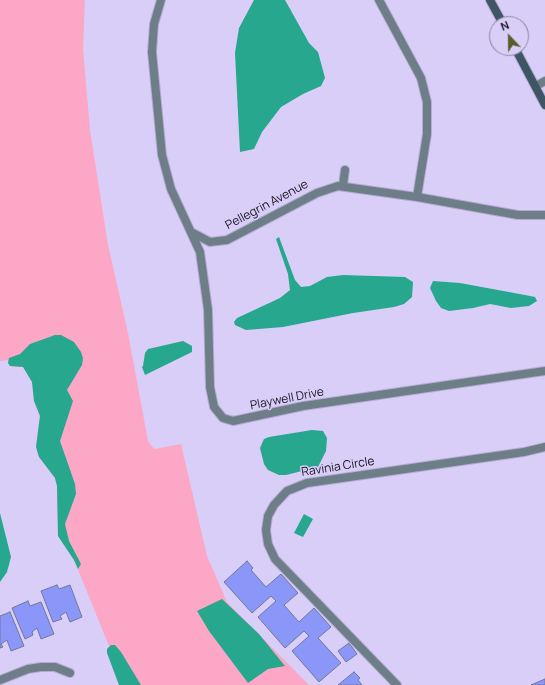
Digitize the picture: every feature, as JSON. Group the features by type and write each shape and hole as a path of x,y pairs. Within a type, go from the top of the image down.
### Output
{"street":[{"path":"161,0 154,24 152,52 162,155 171,189 193,234"},
{"path":"379,0 421,78 427,102 427,134 417,197"},
{"path":"490,0 499,16"},
{"path":"520,56 545,105"},
{"path":"536,86 545,81"},
{"path":"343,186 345,170"},
{"name":"Pellegrin Avenue","path":"193,234 210,242 227,240 326,189 343,186 417,197 518,215 545,215"},
{"name":"Playwell Drive","path":"193,234 200,252 207,293 209,370 212,398 218,413 228,421 238,421 303,406 545,372"},
{"name":"Ravinia Circle","path":"397,685 275,559 268,544 266,530 268,516 274,505 287,491 308,483 524,452 545,447"},
{"name":"Ravinia Circle","path":"524,452 545,451"},
{"path":"0,680 28,669 41,667 55,667 70,673"}],"shaded area":[{"path":"0,0 85,0 83,49 90,130 108,245 128,333 148,441 154,449 181,444 207,556 227,602 309,685 119,685 107,653 109,646 74,560 58,536 57,486 55,478 39,457 36,447 40,416 34,401 32,382 23,367 10,366 8,360 0,361"},
{"path":"254,0 285,0 309,43 318,52 325,78 321,86 303,94 281,107 262,132 254,149 240,152 235,53 239,28"},
{"path":"279,237 295,280 301,287 310,286 327,277 343,275 405,277 413,282 412,297 404,304 394,307 353,313 283,327 246,330 235,325 234,322 237,318 280,298 290,290 288,274 276,239"},
{"path":"433,281 460,283 525,295 535,297 537,301 529,306 511,308 490,304 449,311 441,308 436,301 430,288"},
{"path":"55,335 61,335 74,342 83,358 82,365 67,390 73,401 60,441 75,484 76,494 65,524 69,541 81,564 78,569 74,560 58,536 57,486 55,478 39,457 36,447 40,416 34,401 32,382 23,367 10,366 8,363 9,358 20,354 30,344"},
{"path":"183,341 192,346 192,352 145,375 142,367 145,353 148,349"},
{"path":"312,430 323,431 327,438 326,451 318,467 286,475 279,475 268,470 264,464 260,448 264,439"},
{"path":"0,513 11,557 7,572 0,582"},
{"path":"304,514 313,519 303,537 294,533"},
{"path":"222,599 259,634 285,666 268,669 248,683 209,631 197,611"},
{"path":"111,645 115,645 121,652 141,685 119,685 107,653 107,649"}],"building":[{"path":"247,561 253,568 251,570 266,587 281,574 298,593 284,605 299,622 314,608 331,627 318,638 341,663 319,682 292,651 309,636 304,631 285,648 258,617 276,601 271,596 252,613 224,582"},
{"path":"57,585 59,589 70,585 82,617 70,622 66,612 60,616 62,619 53,622 41,591"},
{"path":"28,601 30,606 41,602 54,634 41,639 37,628 32,632 33,635 25,639 12,608"},
{"path":"10,612 24,646 11,651 7,640 1,644 3,647 0,648 0,616"},
{"path":"349,643 357,654 346,662 338,651"},
{"path":"354,672 360,678 358,680 362,685 338,685"},
{"path":"545,679 545,685 531,685"}]}
